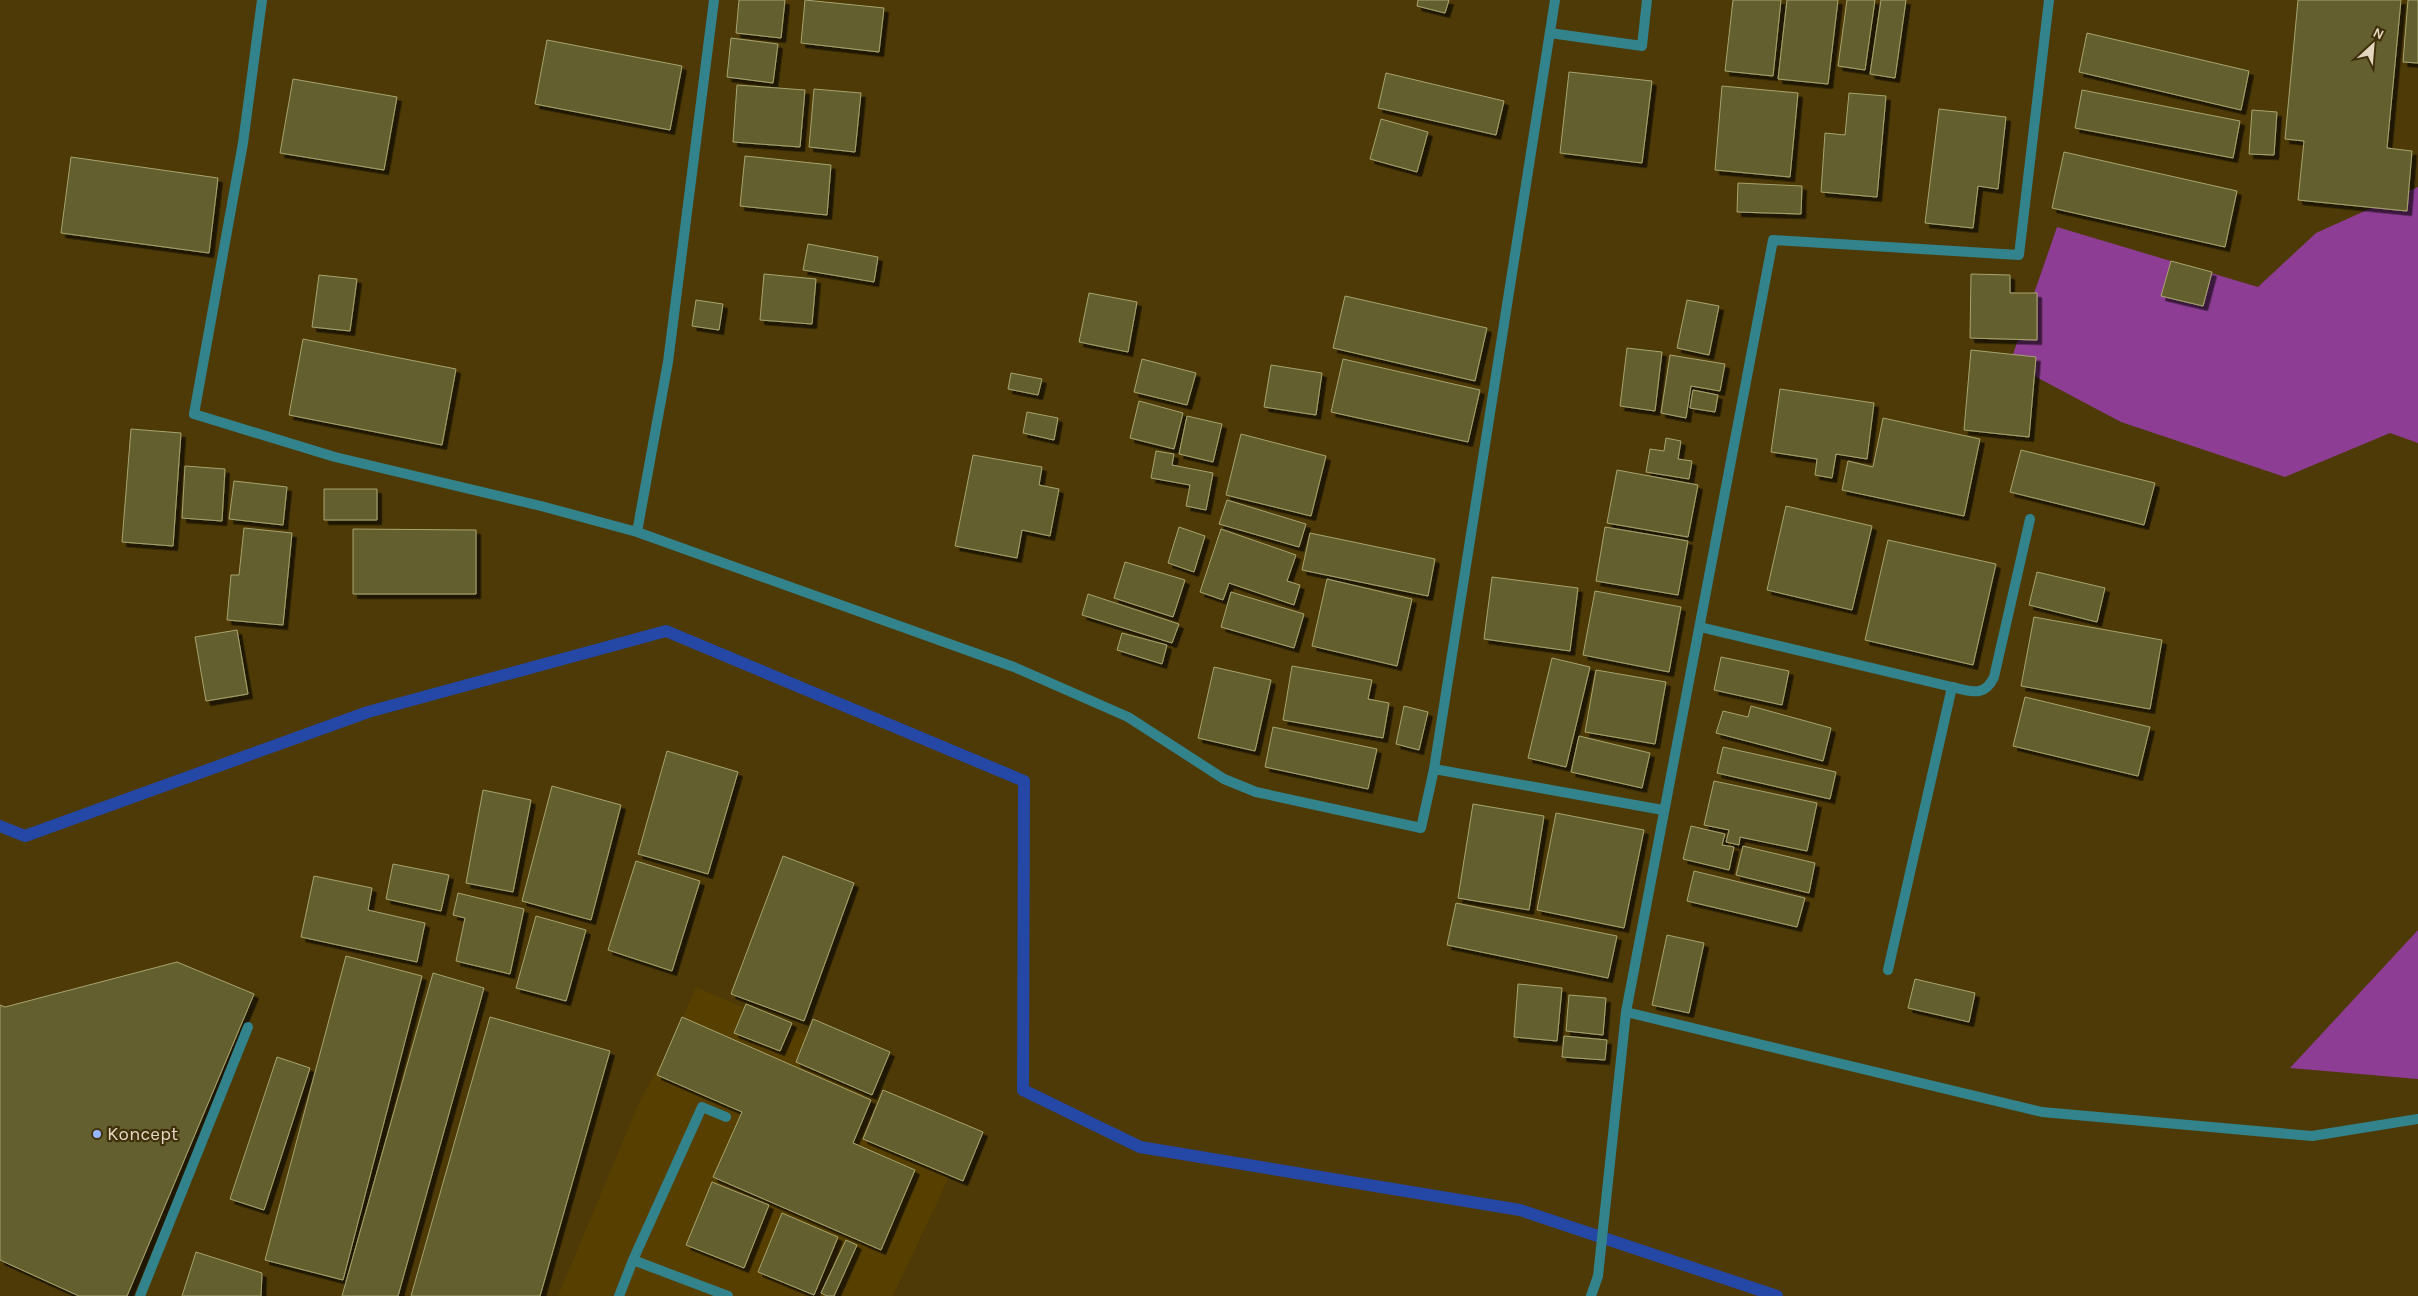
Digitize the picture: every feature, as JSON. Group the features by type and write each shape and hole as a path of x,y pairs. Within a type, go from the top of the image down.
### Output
{"street":[{"path":"262,0 243,143 194,414 334,456 540,506 637,532 1014,667 1128,717 1224,779 1256,792 1421,828 1434,769 1555,0"},
{"path":"637,532 668,362 714,0"},
{"path":"1550,33 1642,46 1648,0"},
{"path":"1591,1296 1598,1276 1626,1012 1773,240 2019,255 2049,0"},
{"path":"1700,627 1952,687 1982,691 1988,688 1994,677 2030,519"},
{"path":"1888,970 1952,687"},
{"path":"1434,769 1663,810"},
{"path":"1626,1012 2042,1112 2312,1136 2418,1119"},
{"path":"140,1296 248,1027"},
{"path":"619,1296 633,1260 702,1107 726,1117"},
{"path":"633,1260 728,1296"}],"shaded area":[{"path":"2418,187 2418,443 2390,433 2285,477 2121,422 2010,363 2057,227 2258,287 2316,233"},
{"path":"2418,930 2418,1079 2290,1068"},
{"path":"696,987 877,1065 857,1110 959,1156 893,1296 558,1296 641,1098 668,1051"}],"building":[{"path":"739,0 785,0 781,38 736,33"},
{"path":"805,0 884,8 879,52 801,43"},
{"path":"1418,0 1449,0 1445,13 1417,6"},
{"path":"1733,0 1781,0 1773,76 1725,71"},
{"path":"1787,0 1838,0 1828,84 1778,79"},
{"path":"1847,0 1875,0 1865,70 1838,66"},
{"path":"1881,0 1906,0 1895,78 1870,74"},
{"path":"2298,0 2401,0 2387,148 2412,151 2407,211 2298,200 2304,141 2285,139"},
{"path":"2408,0 2418,0 2418,63 2403,62"},
{"path":"2087,33 2249,71 2241,110 2079,72"},
{"path":"731,38 778,44 773,83 727,77"},
{"path":"547,40 682,66 670,130 535,104"},
{"path":"1569,72 1652,81 1642,163 1560,153"},
{"path":"1386,73 1504,101 1496,135 1378,108"},
{"path":"293,79 397,97 384,170 280,153"},
{"path":"737,85 805,90 800,147 733,142"},
{"path":"1722,86 1798,93 1790,177 1715,170"},
{"path":"814,89 861,93 855,152 809,147"},
{"path":"2082,90 2240,121 2233,158 2075,128"},
{"path":"1849,93 1886,96 1877,197 1821,192 1825,133 1845,135"},
{"path":"1939,109 2006,117 1998,189 1978,186 1973,228 1925,223"},
{"path":"2252,110 2277,112 2274,155 2249,154"},
{"path":"1381,119 1428,132 1417,172 1370,159"},
{"path":"2064,152 2237,191 2225,247 2052,208"},
{"path":"745,156 831,165 827,215 740,206"},
{"path":"71,157 218,178 209,253 61,233"},
{"path":"1738,183 1802,186 1801,214 1737,212"},
{"path":"808,244 878,257 874,282 803,270"},
{"path":"2171,261 2212,272 2203,306 2161,296"},
{"path":"764,274 816,279 812,324 760,320"},
{"path":"1971,274 2010,275 2010,293 2037,293 2037,340 1970,338"},
{"path":"319,275 357,279 350,331 312,327"},
{"path":"1089,293 1137,302 1128,352 1079,342"},
{"path":"1345,296 1487,328 1475,381 1333,348"},
{"path":"696,300 723,304 719,330 692,326"},
{"path":"1687,300 1719,306 1709,355 1677,348"},
{"path":"303,339 456,369 442,445 289,415"},
{"path":"1627,348 1662,352 1655,411 1620,406"},
{"path":"1971,350 2036,357 2029,437 1964,430"},
{"path":"1670,355 1725,364 1720,391 1691,386 1686,418 1661,413"},
{"path":"1142,359 1196,373 1187,405 1134,392"},
{"path":"1343,359 1480,390 1468,442 1331,412"},
{"path":"1271,365 1322,373 1316,415 1264,407"},
{"path":"1011,373 1042,379 1038,395 1008,389"},
{"path":"1780,389 1874,403 1867,459 1836,454 1832,478 1815,475 1817,459 1771,452"},
{"path":"1693,390 1718,395 1715,412 1690,408"},
{"path":"1139,401 1183,413 1174,449 1130,438"},
{"path":"1027,412 1058,418 1054,440 1023,433"},
{"path":"1187,416 1222,424 1213,462 1179,454"},
{"path":"1883,418 1980,439 1964,516 1842,490 1848,461 1873,467"},
{"path":"131,429 181,433 173,546 122,542"},
{"path":"1241,434 1326,456 1311,516 1226,495"},
{"path":"1666,438 1681,441 1678,459 1692,461 1689,479 1646,472 1650,449 1664,451"},
{"path":"2021,450 2155,483 2144,525 2010,492"},
{"path":"1156,451 1174,454 1172,465 1213,473 1206,510 1186,506 1190,485 1151,478"},
{"path":"973,455 1042,467 1039,485 1059,489 1050,536 1022,530 1017,558 955,546"},
{"path":"185,466 225,469 222,521 182,518"},
{"path":"1617,470 1698,485 1688,537 1607,523"},
{"path":"234,481 287,487 283,525 229,519"},
{"path":"324,489 377,489 377,520 324,520"},
{"path":"1227,500 1306,524 1299,547 1219,524"},
{"path":"1786,506 1872,526 1852,610 1767,590"},
{"path":"1179,527 1205,536 1194,572 1168,563"},
{"path":"1605,527 1688,541 1678,595 1596,581"},
{"path":"244,528 292,533 283,625 227,620 231,575 239,575"},
{"path":"353,529 476,530 476,594 353,594"},
{"path":"1221,529 1296,555 1287,581 1300,585 1294,605 1229,583 1223,600 1200,592"},
{"path":"1310,533 1435,559 1428,596 1302,570"},
{"path":"1888,540 1996,564 1973,665 1865,640"},
{"path":"1125,562 1185,580 1173,617 1114,598"},
{"path":"2037,572 2105,588 2097,622 2029,605"},
{"path":"1492,577 1578,588 1570,651 1484,639"},
{"path":"1327,579 1412,599 1397,666 1312,646"},
{"path":"1595,591 1681,607 1669,672 1583,655"},
{"path":"1231,592 1304,614 1294,648 1221,627"},
{"path":"1088,594 1179,624 1172,643 1082,615"},
{"path":"2034,617 2162,640 2150,709 2021,686"},
{"path":"237,630 248,694 206,701 195,637"},
{"path":"1122,633 1167,645 1162,664 1117,650"},
{"path":"1721,657 1789,671 1782,705 1714,690"},
{"path":"1552,658 1590,667 1566,767 1528,758"},
{"path":"1292,666 1372,680 1368,699 1389,703 1383,738 1283,720"},
{"path":"1214,667 1271,680 1255,751 1198,738"},
{"path":"1596,670 1666,682 1655,744 1585,732"},
{"path":"2025,697 2150,727 2138,776 2013,746"},
{"path":"1404,706 1428,712 1419,750 1396,744"},
{"path":"1751,706 1831,728 1823,761 1716,733 1723,711 1748,717"},
{"path":"1273,727 1377,749 1368,789 1265,767"},
{"path":"1579,736 1650,753 1642,788 1571,772"},
{"path":"1723,747 1836,772 1830,799 1717,773"},
{"path":"667,751 738,772 708,874 638,854"},
{"path":"1714,781 1817,803 1807,851 1740,837 1739,845 1726,842 1729,830 1704,825"},
{"path":"552,786 621,805 591,920 522,901"},
{"path":"483,790 531,800 513,892 466,883"},
{"path":"1473,804 1544,816 1529,910 1458,898"},
{"path":"1556,813 1644,830 1624,928 1537,910"},
{"path":"1691,826 1725,834 1722,845 1734,847 1729,870 1683,859"},
{"path":"1743,846 1815,863 1809,893 1736,875"},
{"path":"783,856 854,883 804,1021 731,994"},
{"path":"636,861 700,881 672,971 608,950"},
{"path":"393,864 449,875 441,911 386,899"},
{"path":"1694,871 1805,898 1797,927 1687,901"},
{"path":"314,876 372,888 368,910 425,923 417,962 301,937"},
{"path":"458,893 524,909 510,974 456,961 465,918 453,915"},
{"path":"1456,903 1617,936 1608,978 1447,945"},
{"path":"536,916 586,930 566,1001 516,988"},
{"path":"1667,935 1704,943 1689,1013 1652,1005"},
{"path":"346,956 422,976 343,1280 265,1260"},
{"name":"Koncept","path":"177,962 254,994 127,1296 79,1296 0,1260 0,1005 5,1007"},
{"path":"433,973 484,988 398,1296 342,1296"},
{"path":"1915,979 1975,993 1969,1022 1908,1008"},
{"path":"1518,984 1562,988 1557,1041 1514,1037"},
{"path":"1569,995 1606,998 1603,1035 1566,1031"},
{"path":"746,1004 792,1023 780,1051 734,1033"},
{"path":"490,1017 610,1051 540,1296 411,1296"},
{"path":"682,1017 871,1100 853,1143 915,1170 881,1250 713,1177 742,1112 657,1075"},
{"path":"813,1019 890,1052 872,1095 796,1062"},
{"path":"1564,1036 1607,1040 1605,1060 1562,1057"},
{"path":"277,1057 310,1068 264,1210 230,1199"},
{"path":"883,1090 983,1132 963,1181 863,1139"},
{"path":"712,1182 769,1205 744,1268 686,1245"},
{"path":"782,1213 838,1237 814,1295 758,1272"},
{"path":"846,1240 857,1245 834,1296 827,1296 821,1293"},
{"path":"196,1252 262,1273 261,1296 182,1296"}],"waterway":[{"path":"0,826 25,836 368,712 666,631 1024,781 1023,1090 1140,1147 1520,1210 1777,1296"}],"place":[{"name":"Koncept","path":"97,1134"}]}
